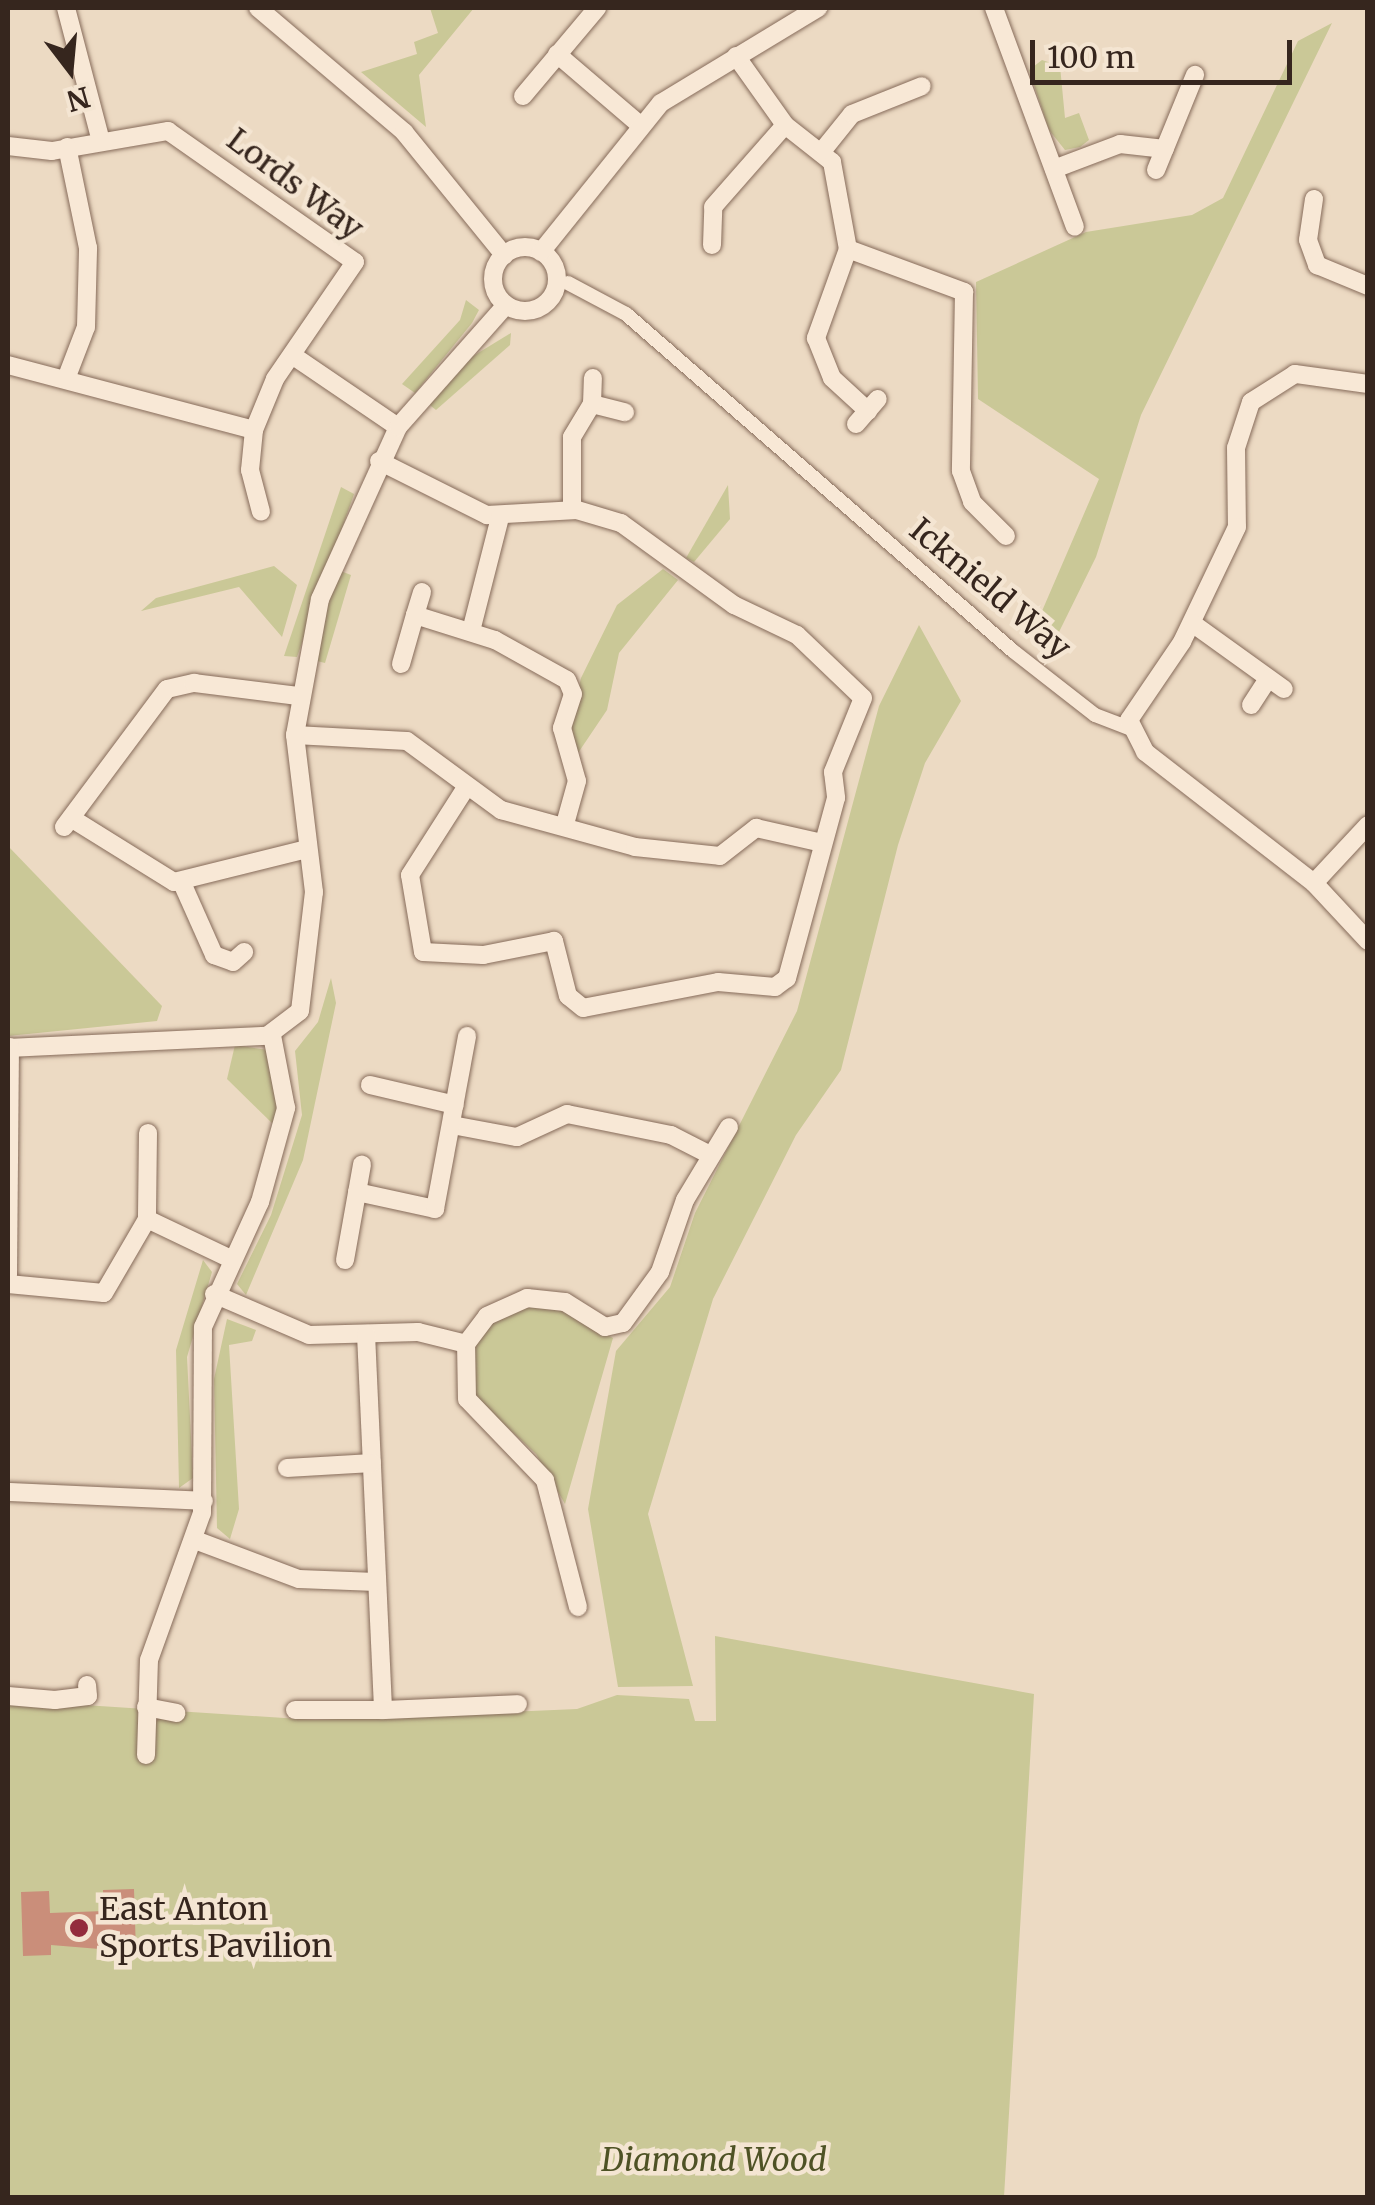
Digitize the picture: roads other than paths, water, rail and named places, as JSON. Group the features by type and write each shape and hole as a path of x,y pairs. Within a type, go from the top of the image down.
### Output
{"street":[{"path":"66,8 100,138"},
{"path":"258,8 404,132 504,254"},
{"path":"523,96 597,8"},
{"path":"504,254 542,252 640,126 704,70 818,8"},
{"path":"994,8 1075,227"},
{"path":"558,54 640,126"},
{"path":"736,56 785,125 823,150 842,192 848,249 816,338 832,378 868,412"},
{"path":"1156,170 1195,75"},
{"path":"823,150 852,114 922,86"},
{"path":"712,244 713,207 785,125"},
{"name":"Lords Way","path":"8,146 67,147 100,138 176,134 354,262 292,355 254,430 250,470 261,512"},
{"path":"1054,169 1120,144 1165,149"},
{"path":"66,379 86,327 88,248 67,147"},
{"path":"1314,199 1308,240 1317,264 1368,286"},
{"path":"848,249 964,292 961,471 972,502 1006,536"},
{"path":"504,254 492,280 506,305 530,310 552,297 556,273 542,252"},
{"name":"Icknield Way","path":"568,283 626,314 1014,651 1095,715 1129,728 1145,752 1314,882 1368,940"},
{"path":"8,1276 9,1048 272,1035 306,993 314,918 295,735 298,696 328,575 379,460 398,427 506,305"},
{"path":"292,355 398,427"},
{"path":"8,366 254,430"},
{"path":"1129,728 1142,692 1192,623 1240,519 1236,448 1251,402 1295,374 1368,384"},
{"path":"572,510 572,437 592,404 592,378"},
{"path":"592,404 625,412"},
{"path":"379,460 500,517 572,510 628,527 734,605 792,631 860,688 783,983 718,982 583,1008 568,996 554,941 483,955 418,948 412,867 464,789"},
{"path":"472,631 500,517"},
{"path":"401,664 422,592"},
{"path":"415,615 472,631 571,686 562,728 577,781 565,824"},
{"path":"1192,623 1276,684 1251,705"},
{"path":"244,952 233,962 214,955 182,883 68,822 167,689 194,683 298,696"},
{"path":"295,735 401,739 464,789 506,812 565,824 631,846 717,856 756,828 822,843"},
{"path":"1314,882 1368,825"},
{"path":"182,883 306,849"},
{"path":"146,1755 146,1708 154,1639 195,1540 204,1501 199,1357 214,1294 234,1260 286,1108 272,1035"},
{"path":"357,1192 434,1209 467,1036"},
{"path":"370,1086 455,1105"},
{"path":"452,1125 517,1137 567,1114 671,1135 710,1155"},
{"path":"578,1607 545,1480 466,1399 466,1344 488,1316 527,1298 565,1302 605,1328 624,1323 664,1265 710,1155 729,1128"},
{"path":"8,1284 102,1294 146,1218 148,1134"},
{"path":"345,1260 362,1165"},
{"path":"146,1218 234,1260"},
{"path":"214,1294 296,1332 418,1332 466,1344"},
{"path":"366,1334 383,1710"},
{"path":"287,1468 372,1463"},
{"path":"8,1492 204,1501"},
{"path":"195,1540 299,1579 376,1582"},
{"path":"8,1696 55,1700 88,1696 87,1686"},
{"path":"295,1710 518,1704"},
{"path":"146,1708 176,1713"}],"place":[{"name":"East Anton Sports Pavilion","path":"79,1928"}],"park label":[{"name":"Diamond Wood","path":"714,2160"}]}
